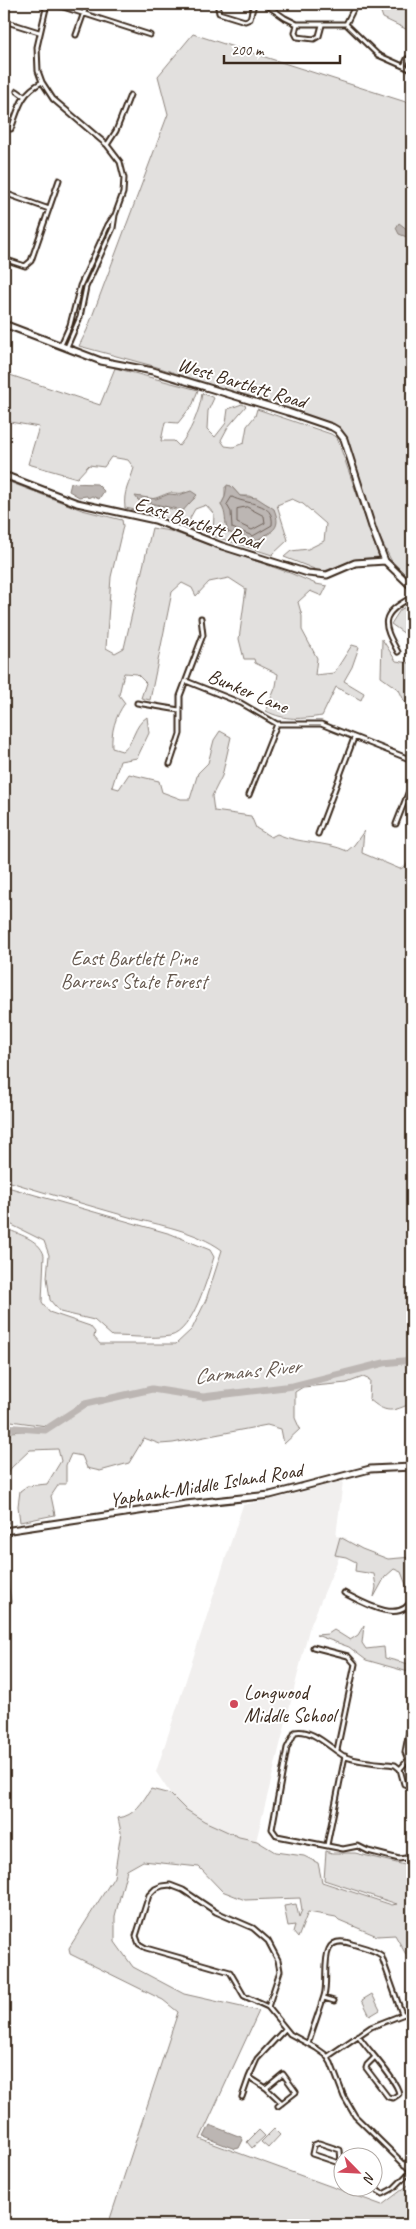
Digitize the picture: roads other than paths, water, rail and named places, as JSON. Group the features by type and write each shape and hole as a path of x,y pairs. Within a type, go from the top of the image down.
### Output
{"street":[{"path":"47,4 40,32 37,61 42,82 53,98 107,145 120,162 124,172 123,193 111,234 86,287 76,328 67,347"},
{"path":"54,4 150,35"},
{"path":"76,35 87,4"},
{"path":"220,4 218,8 219,13 245,21 252,14 254,4"},
{"path":"266,4 285,18 298,24 346,24 378,55 412,70"},
{"path":"346,24 356,4"},
{"path":"4,21 40,32"},
{"path":"298,24 295,33 297,37 314,40 320,36 322,25"},
{"path":"373,59 378,55"},
{"path":"404,66 407,59"},
{"path":"11,129 24,96 42,82"},
{"path":"17,91 24,96"},
{"path":"107,145 116,131 130,95"},
{"path":"4,259 21,265 28,265 59,180"},
{"path":"4,194 49,208"},
{"path":"61,345 70,325 80,286 105,231 115,215"},
{"path":"105,231 111,234"},
{"name":"West Bartlett Road","path":"4,324 100,361 153,371 277,408 337,430 344,439 355,479 385,561"},
{"path":"70,325 76,328"},
{"name":"East Bartlett Road","path":"4,475 84,505 155,520 222,546 308,573 327,576 356,563 385,561"},
{"path":"385,561 412,587"},
{"path":"398,652 386,628 386,619 399,605 412,597"},
{"path":"170,764 180,734 180,696 202,640 201,618"},
{"name":"Bunker Lane","path":"186,681 241,703 277,724 321,724 412,760"},
{"path":"137,703 179,710"},
{"path":"249,796 277,724"},
{"path":"318,834 354,738"},
{"path":"396,824 412,783"},
{"name":"Yaphank-Middle Island Road","path":"4,1531 176,1506 252,1498 283,1492 370,1469 412,1467"},
{"path":"344,1593 381,1611 401,1609 411,1602 412,1598"},
{"path":"313,1647 348,1656 355,1664 337,1750"},
{"path":"400,1769 411,1760 405,1752 412,1716"},
{"path":"412,1787 404,1784 400,1769 395,1765 345,1756 309,1733 295,1732 287,1748 272,1820 272,1829 277,1836 343,1849 358,1846 368,1851 399,1859 412,1857"},
{"path":"327,1845 345,1756"},
{"path":"268,2007 280,1971 278,1960 265,1937 253,1928 216,1912 183,1890 167,1886 152,1891 136,1932 136,1940 139,1944 164,1954 227,1971 232,1975 244,1996 268,2007 293,2037 316,2048 327,2057 344,2097 355,2116 412,2171 394,2188 384,2194"},
{"path":"308,2044 324,1998 327,1954 335,1944 349,1942 381,1955 402,2014"},
{"path":"324,1998 334,2001"},
{"path":"327,2057 371,2027 412,2011"},
{"path":"242,2097 258,2058 285,2029"},
{"path":"358,2035 375,2057 398,2090 399,2094 393,2098 388,2097 366,2068 366,2065 375,2057"},
{"path":"266,2088 283,2074 296,2092 278,2106"},
{"path":"249,2077 266,2088 282,2103"},
{"path":"319,2144 340,2150 342,2162 312,2154 314,2145 319,2144"},
{"path":"404,2165 412,2159"}],"water":[{"path":"399,223 412,233 412,239 399,234 396,228"},
{"path":"71,483 97,484 104,491 99,499 92,496 88,498 87,496 79,497 69,491"},
{"path":"227,485 231,486 240,496 257,498 274,509 277,522 270,533 254,542 228,532 221,505 225,497"},
{"path":"191,491 197,495 181,513 177,509 138,500 135,496 156,499 169,494 179,495"},
{"path":"210,2125 241,2137 243,2140 239,2148 235,2149 204,2137"}],"waterway":[{"name":"Carmans River","path":"4,1427 45,1430 85,1404 152,1389 203,1397 293,1386 384,1363 412,1360"}],"place":[{"name":"Longwood Middle School","path":"234,1704"}],"park label":[{"name":"East Bartlett Pine Barrens State Forest","path":"134,970"}]}
